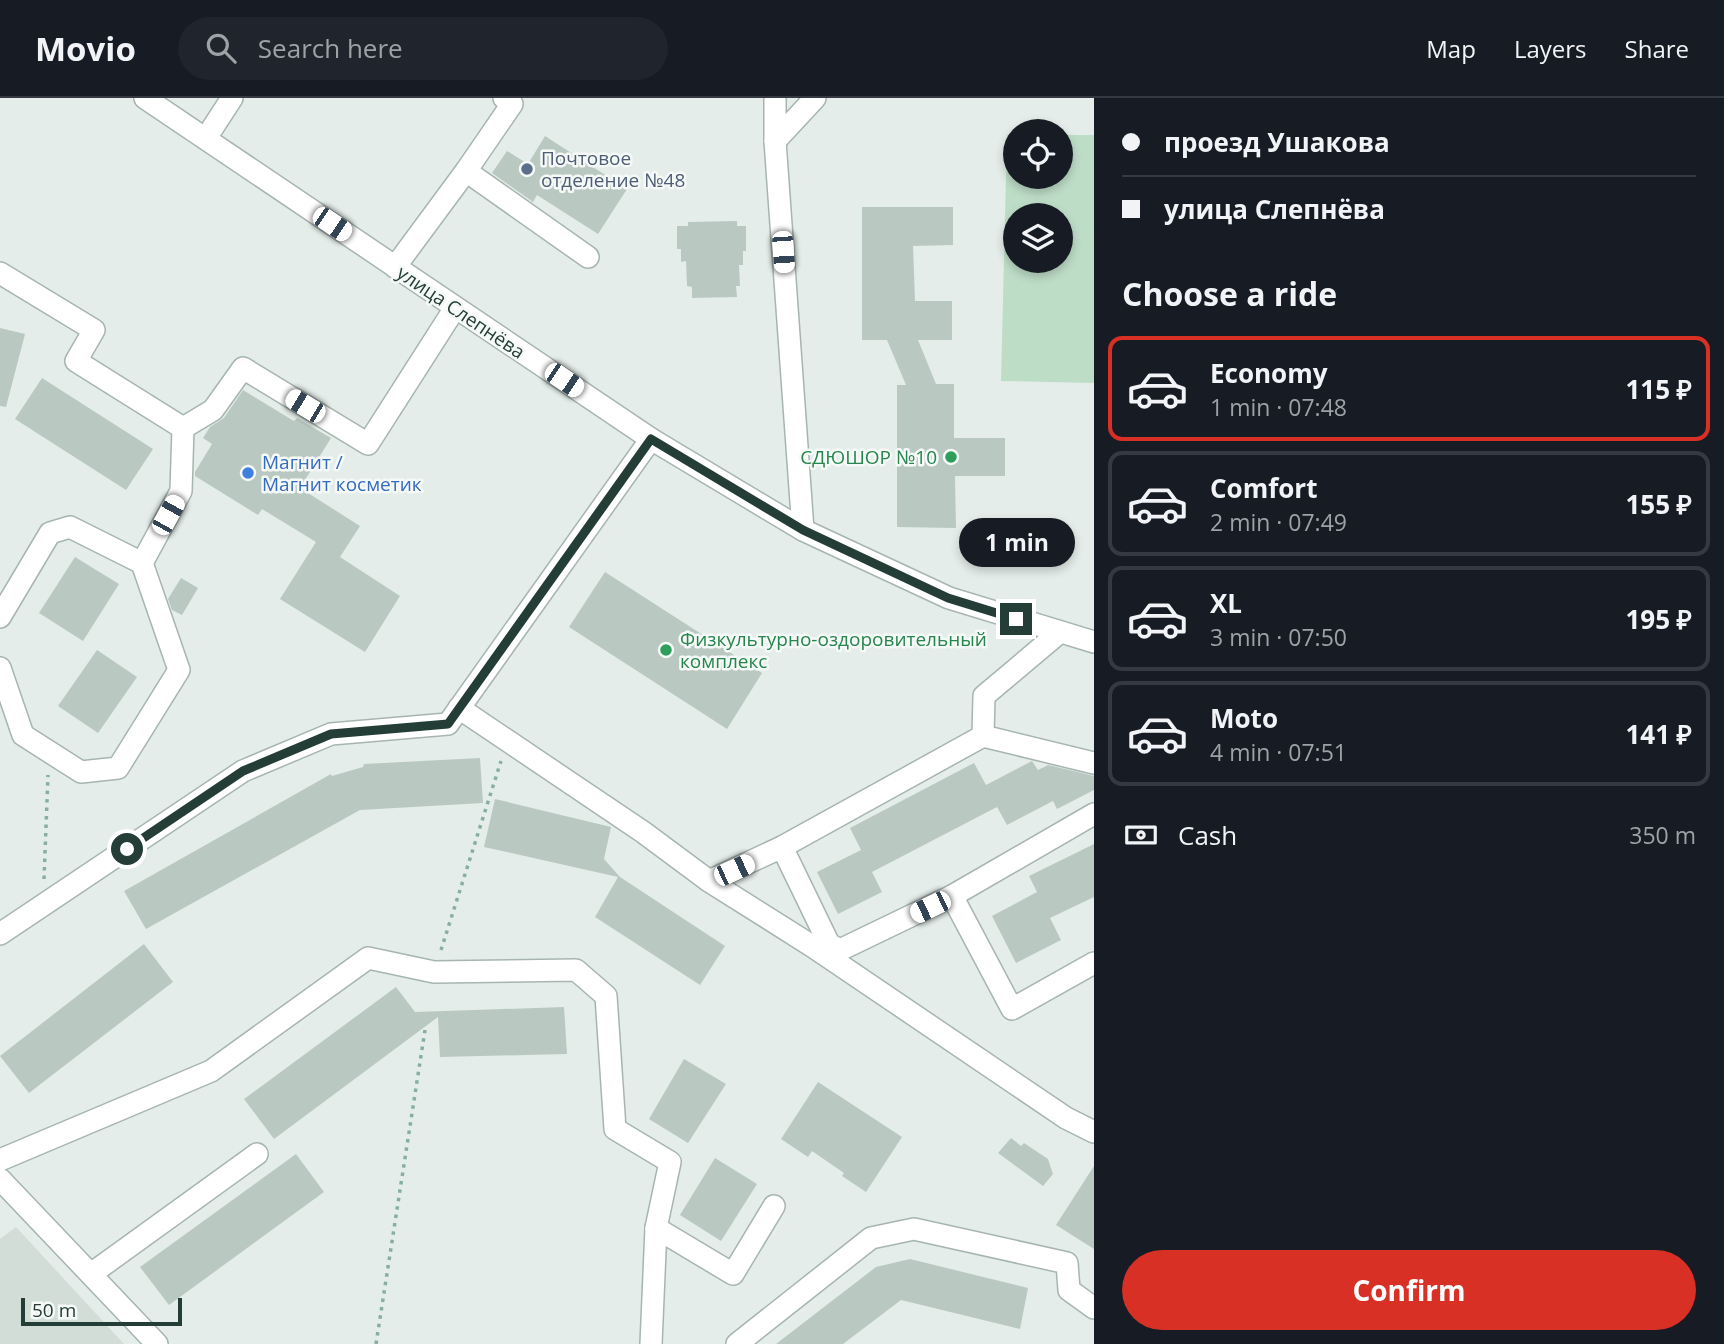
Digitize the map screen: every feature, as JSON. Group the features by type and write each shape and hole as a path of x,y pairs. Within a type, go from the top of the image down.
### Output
{"street":[{"name":"улица Слепнёва","path":"145,98 651,439 803,530 948,598 1094,642"},
{"path":"206,138 232,98"},
{"path":"395,267 512,104 503,98"},
{"path":"775,98 775,141 803,530"},
{"path":"775,141 815,98"},
{"path":"466,171 588,257"},
{"path":"0,273 94,330 76,361 183,428"},
{"path":"183,428 214,410 243,368 368,444 455,308"},
{"path":"142,562 181,491 183,428"},
{"path":"0,934 243,771 331,734 448,724 651,439"},
{"path":"0,617 50,533 71,527 142,562 179,670 118,768 81,772 23,736 0,668"},
{"path":"983,736 984,696 1060,632"},
{"path":"459,708 643,832 709,881 812,946 1066,1118 1094,1132"},
{"path":"709,881 782,848 983,736 1094,763"},
{"path":"782,848 829,944 840,950 952,896 1094,814"},
{"path":"952,896 1012,1009 1094,963"},
{"path":"0,1160 211,1071 368,958 434,972 576,970 606,996 615,1129 670,1162 656,1228 651,1344"},
{"path":"91,1274 257,1154"},
{"path":"0,1179 157,1344"},
{"path":"656,1228 733,1274 774,1206"},
{"path":"737,1344 871,1238 914,1229 1067,1263 1069,1290 1094,1308"}],"path":[{"path":"44,905 48,752"},
{"path":"434,972 502,757"},
{"path":"376,1344 425,1030"}],"shaded area":[{"path":"16,1227 124,1344 0,1344 0,1239"}],"green space":[{"path":"1073,135 1094,135 1094,383 1001,381 1004,273 1073,273 1073,203 1005,203 1006,189 1073,189"}],"building":[{"path":"545,136 627,189 598,234 537,195 533,202 492,173 507,151 528,164"},
{"path":"862,207 953,207 953,245 913,246 915,301 952,301 952,340 918,340 936,384 954,384 954,438 1005,438 1005,476 955,476 956,528 897,527 897,385 906,385 887,340 862,340"},
{"path":"737,221 737,226 746,226 746,251 743,251 743,265 739,265 740,286 736,286 737,297 692,298 692,287 687,286 686,261 681,262 681,249 677,249 677,226 688,226 688,222"},
{"path":"0,328 25,334 6,407 0,406"},
{"path":"42,378 153,449 126,490 15,419"},
{"name":"Магнит / Магнит косметик","path":"243,390 294,421 297,418 331,438 300,488 360,526 340,557 400,596 365,652 280,599 316,542 262,509 258,515 195,476 212,444 203,438 210,427 224,418"},
{"path":"75,557 119,584 83,641 39,613"},
{"name":"Физкультурно-оздоровительный комплекс","path":"605,572 762,673 727,729 569,627"},
{"path":"181,578 198,588 182,615 172,610 168,599"},
{"path":"97,650 137,677 98,733 58,706"},
{"path":"480,758 483,803 360,810 146,929 124,891 331,774 332,776 363,767 364,764"},
{"path":"1032,761 1038,770 1048,765 1094,776 1094,790 1057,809 1053,801 1007,825 997,807 872,872 882,892 838,914 817,872 861,850 850,828 974,763 986,785"},
{"path":"495,799 611,827 604,859 620,877 725,946 700,985 595,917 618,877 484,847"},
{"path":"1094,844 1094,897 1050,918 1061,940 1016,963 992,916 1037,892 1029,876"},
{"path":"144,944 173,982 29,1093 0,1056"},
{"path":"396,987 415,1012 564,1007 567,1054 440,1057 438,1017 274,1139 244,1099"},
{"path":"684,1059 726,1084 688,1143 649,1119"},
{"path":"818,1082 902,1137 866,1192 812,1151 808,1157 781,1139"},
{"path":"1011,1138 1048,1159 1053,1174 1043,1186 998,1153"},
{"path":"296,1154 324,1192 169,1305 140,1267"},
{"path":"715,1158 757,1184 721,1241 680,1215"},
{"path":"1094,1166 1094,1249 1056,1225"},
{"path":"910,1259 1028,1288 1020,1329 901,1300 843,1344 776,1344 876,1267"}],"place":[{"name":"Почтовое отделение №48","path":"527,169"},
{"name":"СДЮШОР №10","path":"951,457"},
{"name":"Магнит / Магнит косметик","path":"248,473"},
{"name":"Физкультурно-оздоровительный комплекс","path":"666,650"}],"route":[{"path":"127,849 243,771 331,734 448,724 651,439 803,530 948,598 1016,619"}]}
